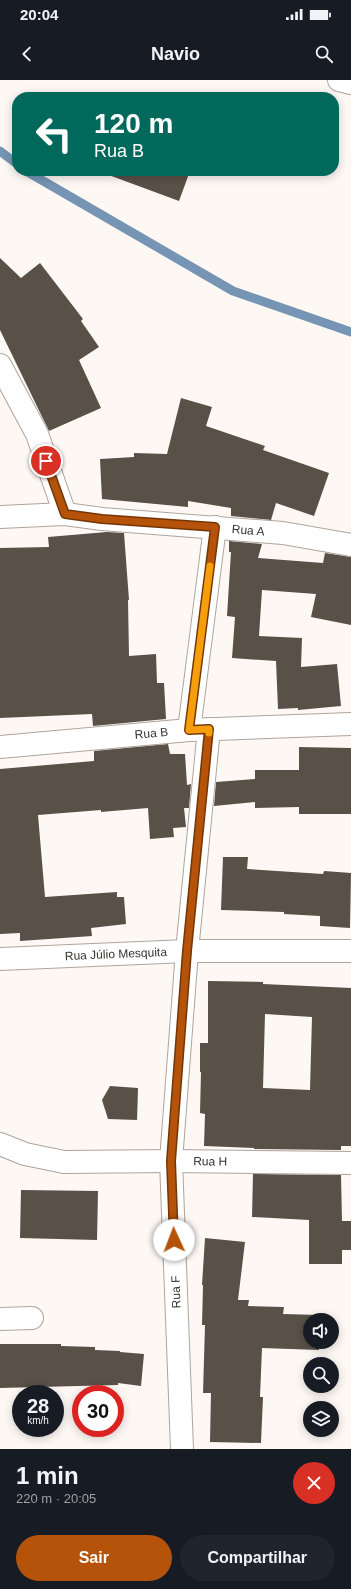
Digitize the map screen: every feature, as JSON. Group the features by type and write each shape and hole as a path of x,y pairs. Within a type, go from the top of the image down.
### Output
{"street":[{"path":"339,80 351,84"},
{"path":"0,365 37,434 65,514"},
{"name":"Rua A","path":"0,518 65,514 102,519 283,533 351,545"},
{"name":"Rua F","path":"182,1449 171,1161 187,951 199,730 215,527"},
{"name":"Rua B","path":"0,747 199,730 351,724"},
{"name":"Rua Júlio Mesquita","path":"0,958 187,951 351,951"},
{"name":"Rua H","path":"0,1144 25,1154 64,1162 171,1161 351,1163"},
{"path":"0,1319 32,1318"}],"building":[{"path":"111,176 188,176 179,201"},
{"path":"0,258 21,278 40,263 83,319 81,321 99,347 79,360 101,408 49,431 0,330"},
{"path":"181,398 212,407 206,426 265,446 263,450 329,473 314,516 276,503 271,520 231,516 231,508 188,501 188,507 102,499 100,459 134,457 134,453 167,454"},
{"path":"107,532 124,533 129,600 129,656 156,654 157,683 164,683 166,719 93,726 92,714 0,718 0,548 49,547 48,537"},
{"path":"229,541 262,544 258,558 323,563 325,553 351,557 351,625 311,617 316,594 262,590 259,636 302,638 301,667 337,664 341,706 298,710 298,708 278,709 276,661 232,658 235,617 227,616 231,552 229,552"},
{"path":"168,744 170,754 185,754 187,785 191,784 189,808 184,808 186,827 173,828 174,837 150,839 148,808 38,815 45,897 117,892 117,897 124,897 126,924 91,928 92,936 20,941 20,933 0,934 0,769 94,761 94,751"},
{"path":"299,747 351,748 351,814 299,814 299,807 255,808 255,802 214,806 216,782 255,779 255,770 299,770"},
{"path":"223,857 248,857 247,869 323,874 324,871 351,873 350,928 320,926 320,916 284,914 284,912 221,910"},
{"path":"208,981 263,982 263,984 351,988 351,1146 341,1146 341,1150 254,1149 204,1146 205,1114 200,1113 200,1043 208,1043","holes":["265,1014 312,1017 310,1090 263,1088"]},
{"path":"110,1086 138,1088 137,1120 108,1119 102,1100"},
{"path":"253,1174 341,1175 342,1221 351,1221 351,1250 342,1250 342,1264 309,1264 309,1220 252,1217"},
{"path":"21,1190 98,1191 97,1240 20,1238"},
{"path":"205,1238 245,1242 238,1300 249,1300 248,1306 284,1307 283,1314 303,1315 303,1349 319,1349 319,1350 262,1348 260,1397 263,1397 261,1443 210,1442 211,1393 203,1393 205,1325 202,1325 202,1285"},
{"path":"0,1344 61,1344 61,1346 95,1347 95,1350 144,1354 141,1386 118,1383 118,1385 64,1386 64,1385 12,1385 12,1388 0,1388"}],"waterway":[{"path":"0,151 12,160"},
{"path":"35,176 233,291 351,332"}],"slow traffic":[{"path":"209,733 209,729 189,730 210,566"}],"route":[{"path":"46,461 65,514 102,519 215,527 189,730 209,729 187,951 171,1161 174,1240"}]}
